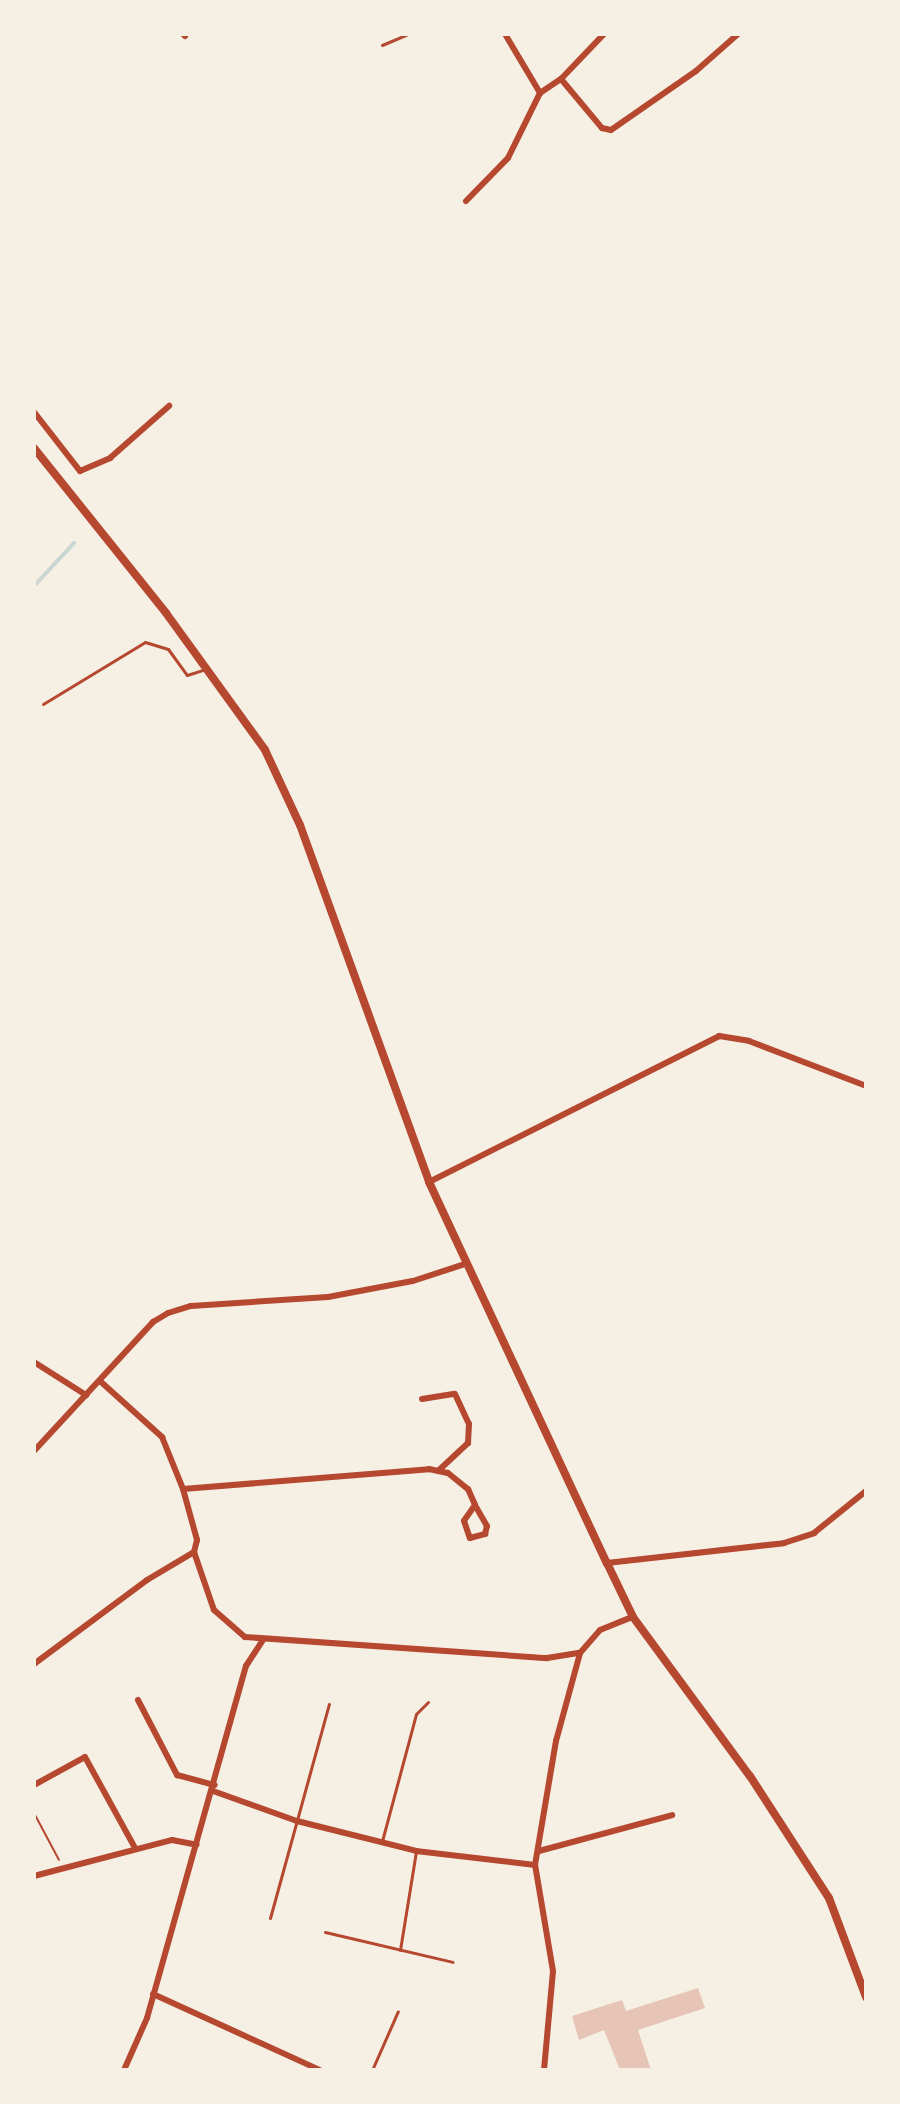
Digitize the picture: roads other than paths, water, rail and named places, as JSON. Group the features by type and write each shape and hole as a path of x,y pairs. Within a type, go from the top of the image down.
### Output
{"main road":[{"path":"36,453 206,668 265,750 295,814 429,1182 633,1617 811,1869 840,1922 866,1997"}],"street":[{"path":"505,34 540,93"},
{"path":"466,201 508,158 540,93 561,79 604,34"},
{"path":"561,79 602,128 611,130 696,71 738,34"},
{"path":"34,412 80,471 110,458 169,406"},
{"path":"429,1182 719,1036 749,1041 866,1086"},
{"path":"34,1451 168,1313 376,1289 465,1264"},
{"path":"34,1362 86,1395"},
{"path":"100,1381 162,1437 183,1489 197,1540 194,1552 220,1619 245,1637 547,1658 580,1653"},
{"path":"422,1399 455,1394 469,1424 468,1443 438,1471"},
{"path":"183,1489 438,1471 468,1489 487,1526 485,1534 470,1538 464,1521 475,1505"},
{"path":"607,1563 784,1543 814,1533 866,1491"},
{"path":"34,1664 147,1580 194,1552"},
{"path":"544,2070 553,1971 535,1865 556,1741 580,1653 600,1630 633,1617"},
{"path":"124,2070 153,1994 214,1788 246,1666 263,1640"},
{"path":"138,1700 177,1775 297,1821 381,1843 416,1851 535,1865"},
{"path":"34,1785 85,1757 135,1848"},
{"path":"539,1851 672,1815"},
{"path":"34,1876 135,1848 182,1839 197,1845"},
{"path":"153,1994 320,2070"}],"lane":[{"path":"382,45 408,34"},
{"path":"43,704 145,642 168,649 187,675 206,668"},
{"path":"381,1843 416,1714 428,1702"},
{"path":"270,1918 329,1704"},
{"path":"399,1951 416,1851"},
{"path":"325,1932 453,1962"},
{"path":"372,2070 398,2011"}],"waterway":[{"path":"34,586 74,543"}]}
